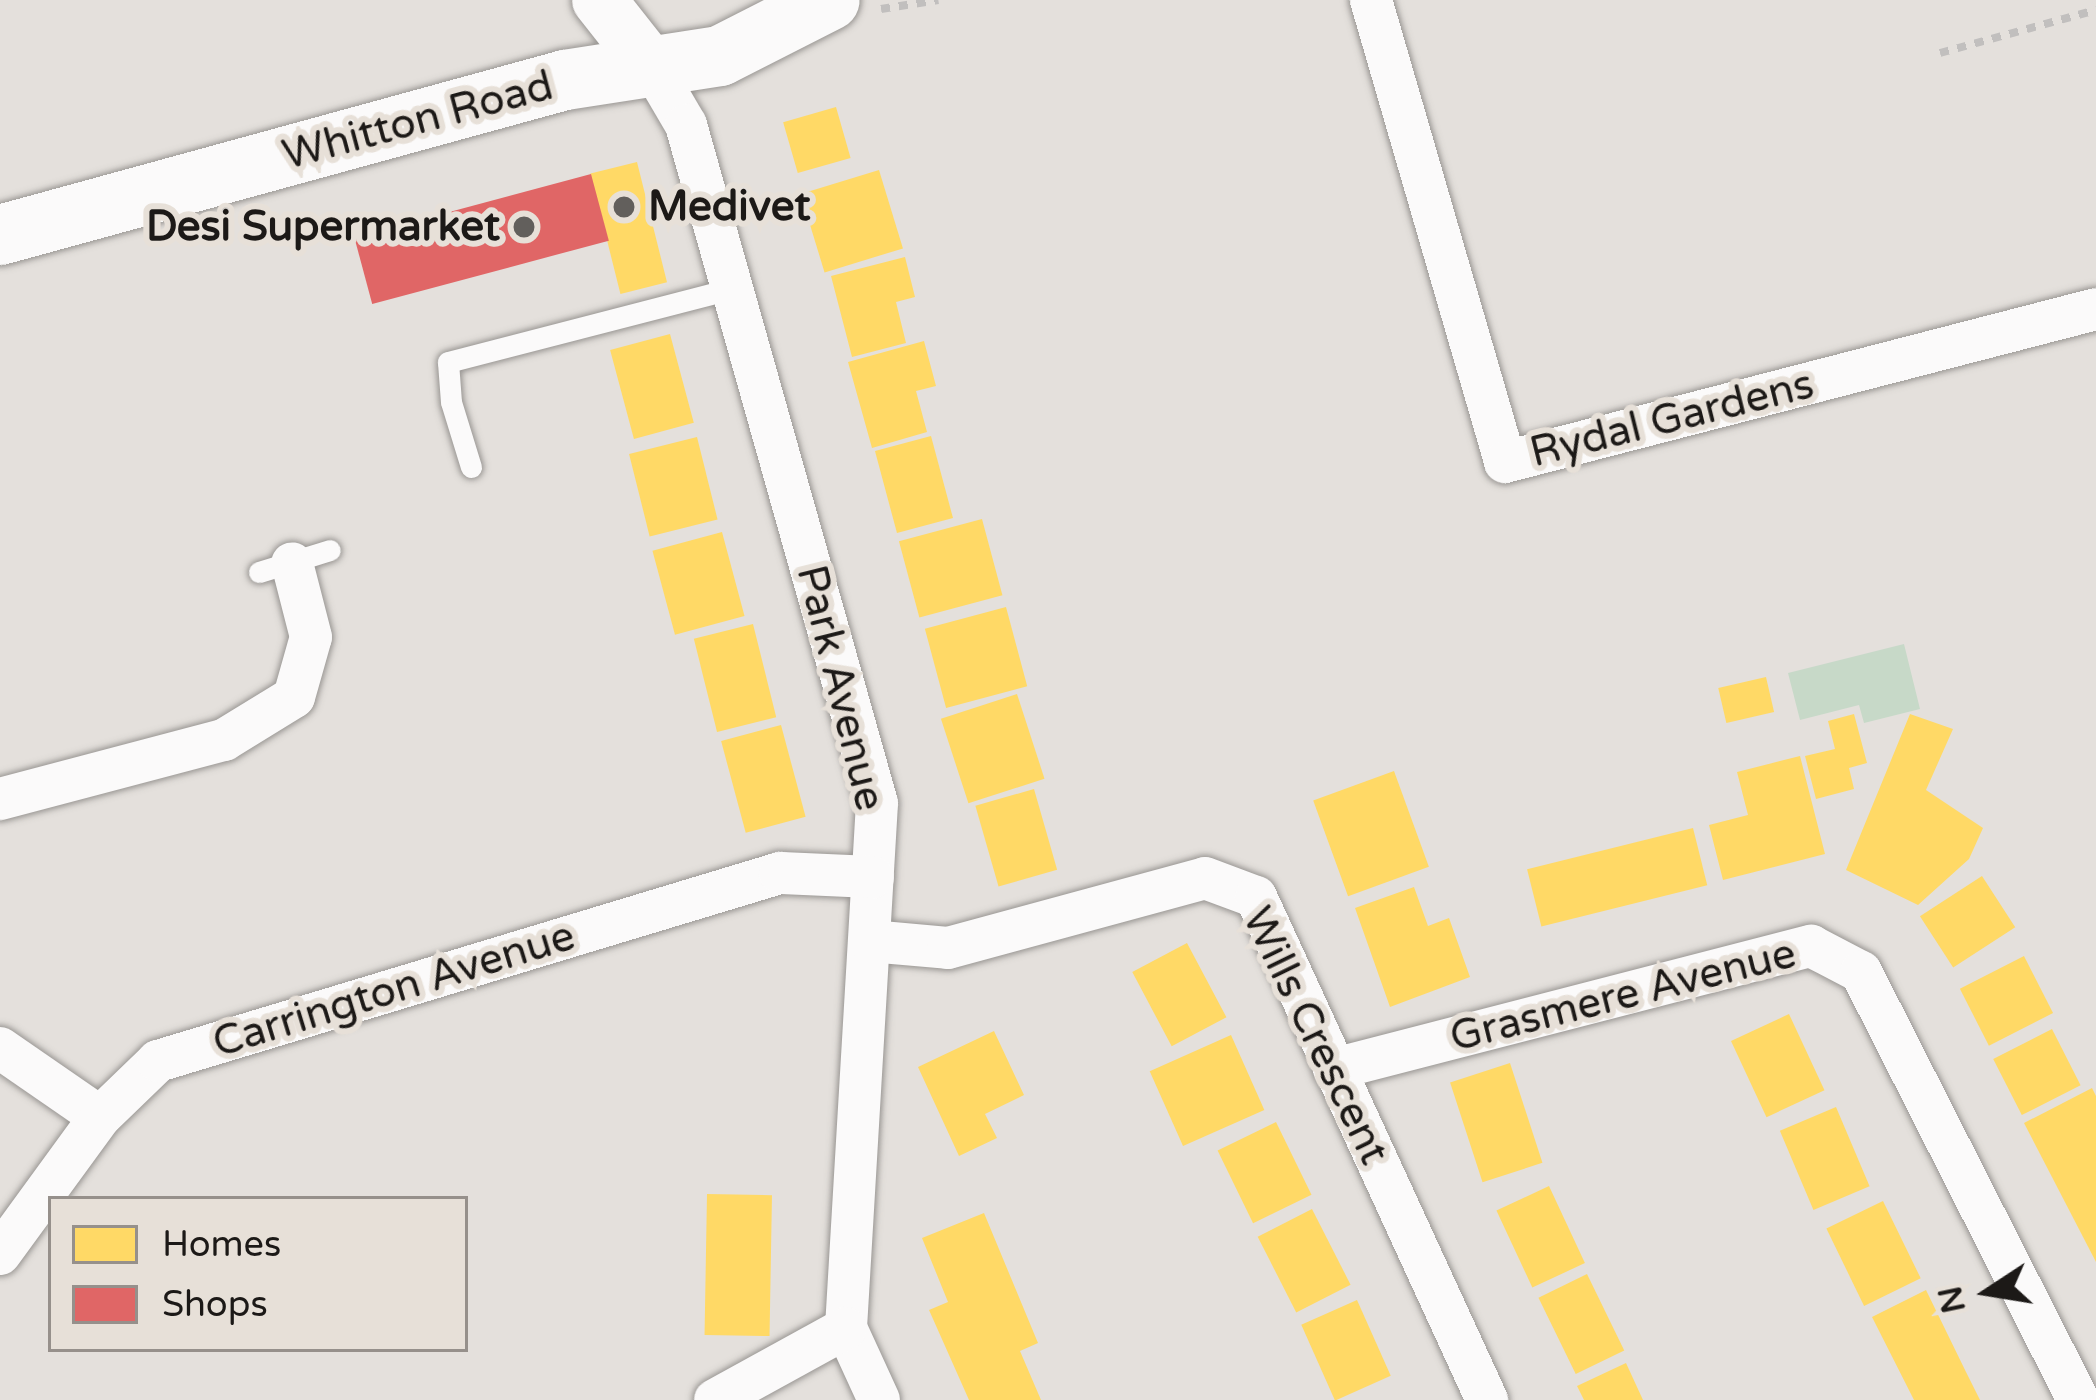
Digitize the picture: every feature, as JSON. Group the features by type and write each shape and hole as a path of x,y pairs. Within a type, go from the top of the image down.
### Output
{"main road":[{"name":"Whitton Road","path":"0,235 565,80 720,56 830,0"}],"street":[{"path":"599,0 652,67"},
{"name":"Rydal Gardens","path":"1372,0 1505,462 2096,310"},
{"name":"Park Avenue","path":"652,67 686,124 878,802 846,1328 879,1400"},
{"path":"0,799 224,740 294,697 311,637 294,562"},
{"name":"Carrington Avenue","path":"0,1254 100,1117 158,1061 780,873 873,877"},
{"name":"Wills Crescent","path":"870,940 948,948 1205,878 1256,897 1487,1400"},
{"name":"Grasmere Avenue","path":"1334,1069 1811,946 1862,972 2078,1400"},
{"path":"0,1048 100,1117"},
{"path":"715,1400 846,1328"}],"lane":[{"path":"471,467 451,402 448,362 730,290"}],"path":[{"path":"1940,53 2096,10"}],"green space":[{"path":"1904,644 1920,709 1864,723 1859,705 1800,720 1788,673"}],"building: Homes":[{"path":"836,107 851,158 798,173 783,122"},
{"name":"Medivet","path":"637,162 667,282 620,294 590,174"},
{"path":"879,170 903,248 825,272 801,194"},
{"path":"905,257 915,297 896,302 906,343 852,357 831,276"},
{"path":"670,334 694,423 634,439 610,350"},
{"path":"924,341 936,386 916,391 927,432 872,448 848,362"},
{"path":"931,436 953,518 897,533 875,451"},
{"path":"697,437 718,519 650,536 629,454"},
{"path":"982,519 1002,595 919,618 899,541"},
{"path":"722,532 745,616 675,635 652,551"},
{"path":"1006,607 1027,686 946,708 925,629"},
{"path":"753,624 776,717 717,732 694,639"},
{"path":"1766,677 1774,712 1726,723 1718,688"},
{"path":"1017,694 1045,779 968,803 941,719"},
{"path":"1854,714 1867,763 1849,768 1854,789 1816,799 1805,756 1835,749 1828,721"},
{"path":"1910,714 1953,729 1926,790 1983,828 1969,859 1918,905 1846,870"},
{"path":"781,725 806,817 746,833 721,741"},
{"path":"1800,756 1825,854 1723,880 1709,825 1748,815 1737,772"},
{"path":"1394,771 1429,867 1348,896 1313,800"},
{"path":"1034,789 1057,870 999,887 975,806"},
{"path":"1693,828 1707,885 1541,927 1527,869"},
{"path":"1982,876 2015,927 1953,967 1920,916"},
{"path":"1414,887 1428,926 1449,918 1470,977 1390,1007 1355,908"},
{"path":"1187,943 1226,1017 1172,1046 1132,972"},
{"path":"2024,956 2053,1013 1989,1046 1960,989"},
{"path":"1789,1014 1824,1090 1766,1117 1731,1041"},
{"path":"2052,1029 2081,1085 2022,1115 1993,1059"},
{"path":"994,1031 1024,1095 985,1114 997,1138 959,1156 918,1067"},
{"path":"1231,1035 1264,1110 1183,1146 1150,1071"},
{"path":"1510,1063 1542,1163 1483,1182 1450,1082"},
{"path":"2092,1088 2096,1096 2096,1262 2024,1123"},
{"path":"1836,1107 1870,1186 1813,1210 1780,1131"},
{"path":"1276,1122 1312,1195 1253,1223 1218,1150"},
{"path":"1549,1186 1585,1263 1532,1288 1496,1211"},
{"path":"707,1194 772,1195 770,1336 705,1335"},
{"path":"1883,1201 1921,1278 1864,1306 1826,1229"},
{"path":"1312,1209 1351,1285 1296,1312 1258,1237"},
{"path":"984,1213 1038,1343 1020,1351 1041,1400 969,1400 929,1310 948,1302 922,1238"},
{"path":"1587,1274 1624,1350 1576,1374 1538,1298"},
{"path":"1926,1290 1980,1400 1914,1400 1872,1317"},
{"path":"1357,1300 1391,1376 1335,1400 1301,1325"},
{"path":"1626,1363 1643,1400 1584,1400 1577,1386"}],"building: Shops":[{"path":"591,174 609,241 372,304 354,237"}],"place":[{"name":"Medivet","path":"624,207"},
{"name":"Desi Supermarket","path":"524,227"}]}
